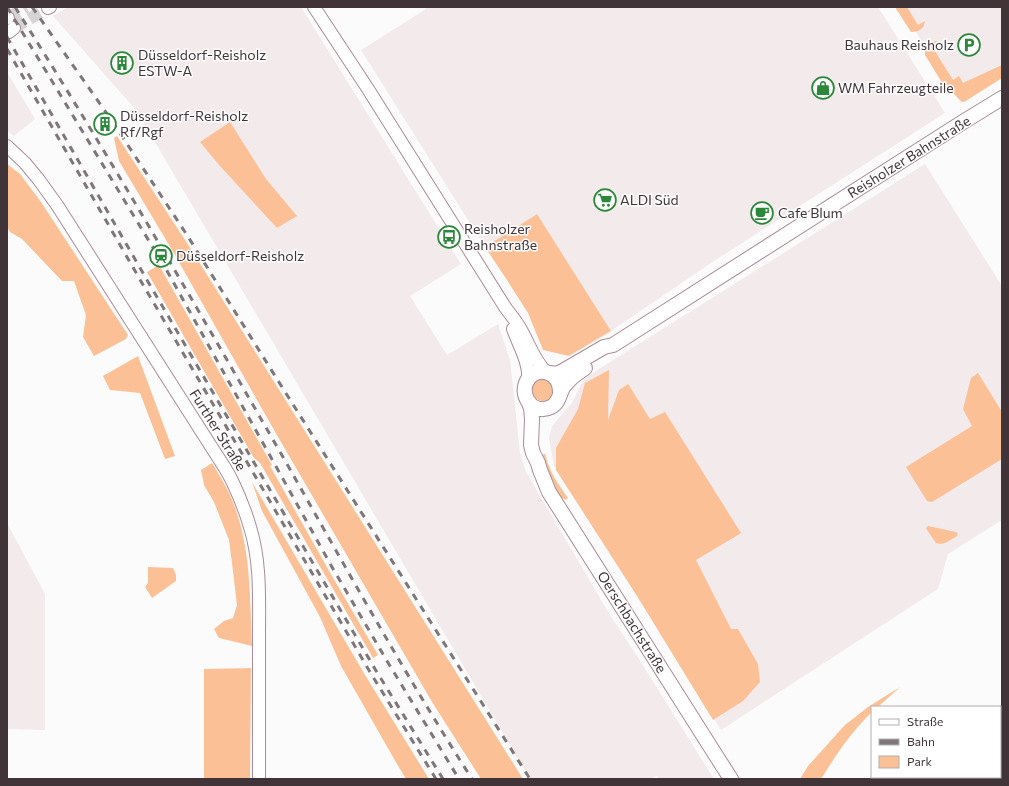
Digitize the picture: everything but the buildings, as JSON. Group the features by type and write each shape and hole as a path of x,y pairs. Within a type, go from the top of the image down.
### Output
{"main road":[{"name":"Reisholzer Bahnstraße","path":"528,381 534,374 542,372 556,374 562,372 604,347 613,344 1002,98"},
{"name":"Reisholzer Bahnstraße","path":"551,407 558,400 565,384 608,351 613,344"},
{"path":"548,373 558,382 560,394"},
{"path":"528,381 525,391 526,400 529,404 533,407 545,409 551,407"},
{"name":"Oerschbachstraße","path":"529,404 532,419 531,445 545,484 731,779"},
{"name":"Oerschbachstraße","path":"538,463 542,420 545,412 551,407"}],"street":[{"path":"314,7 368,89 505,308 521,329 539,364 548,373"},
{"name":"Further Straße","path":"7,146 25,163 57,205 214,451 234,484 242,503 254,544 259,592 259,779"},
{"path":"505,308 527,363 529,373 528,381"}],"shaded area":[{"path":"68,7 301,7 461,264 410,296 447,355 498,324 510,360 520,453 526,472 610,615 714,779 659,779 657,776 650,779 530,779 136,110 53,16"},
{"path":"425,7 878,7 945,113 711,263 611,331 537,214 485,247 361,50 426,9"},
{"name":"Bauhaus Reisholz","path":"900,7 1002,7 1002,77 961,103"},
{"path":"7,72 35,119 14,136 7,131"},
{"path":"925,164 1002,286 1002,520 948,554 938,589 721,730 572,492 554,466 549,438 552,426 572,403 582,382 591,374"},
{"path":"7,523 45,594 45,730 7,729"}],"green space":[{"path":"895,7 907,7 918,25 925,21 922,28 919,31 911,32"},
{"path":"935,41 940,43 933,48 953,80 959,76 963,83 1002,65 1002,78 964,102 961,101 941,81 925,55 926,46"},
{"path":"230,122 266,179 297,216 277,228 200,142"},
{"path":"117,136 189,246 523,779 481,779 432,702 274,430 175,255 119,161 114,138"},
{"path":"7,164 20,174 41,202 128,335 126,339 94,356 83,337 86,315 74,281 62,281 22,239 10,232 7,227"},
{"path":"537,214 611,331 569,356 543,350 528,313 485,247"},
{"path":"159,265 272,465 270,466 378,655 373,658 260,463 254,458 147,272"},
{"path":"138,356 175,456 165,459 140,393 110,390 103,376"},
{"path":"609,370 608,420 619,390 628,384 650,419 665,412 741,533 696,560 731,629 738,629 758,664 760,682 743,701 713,720 637,596 556,470 556,448 578,409 585,383"},
{"path":"978,373 1002,412 1002,459 932,502 927,501 906,467 972,426 963,409 971,378"},
{"path":"543,379 551,382 554,390 551,398 543,401 535,398 532,390 535,382"},
{"path":"543,454 545,454 551,472 568,498 565,500 563,498 560,499 558,496 545,464"},
{"path":"212,463 230,495 242,531 246,550 250,588 252,646 219,638 214,629 224,621 233,618 237,605 229,540 214,502 204,485 201,470"},
{"path":"252,482 365,675 429,779 406,779 397,764 341,666 320,617 262,511"},
{"path":"928,526 956,532 958,534 947,542 939,544 936,543 926,528"},
{"path":"148,567 173,568 176,575 176,581 152,598 145,587 148,583"},
{"path":"251,668 250,779 204,779 204,669"},
{"path":"900,687 879,706 871,706 871,713 838,753 821,779 800,779 808,766 845,725 868,707"}],"tunnel":[{"path":"8,18 26,7"},
{"path":"14,28 48,8"}],"railway":[{"path":"7,7 166,269 332,567 459,779"},
{"path":"15,7 154,234 377,623 472,779"},
{"path":"32,7 110,118 187,235 530,779"},
{"path":"7,37 147,280 375,669 443,779"},
{"path":"7,49 370,672 436,779"}],"place":[{"name":"Bauhaus Reisholz","path":"969,45"},
{"name":"Düsseldorf-Reisholz ESTW-A","path":"122,63"},
{"name":"WM Fahrzeugteile","path":"823,88"},
{"name":"Düsseldorf-Reisholz Rf/Rgf","path":"105,124"},
{"name":"ALDI Süd","path":"605,200"},
{"name":"Cafe Blum","path":"762,213"},
{"name":"Reisholzer Bahnstraße","path":"449,237"},
{"name":"Düsseldorf-Reisholz","path":"161,256"}]}
